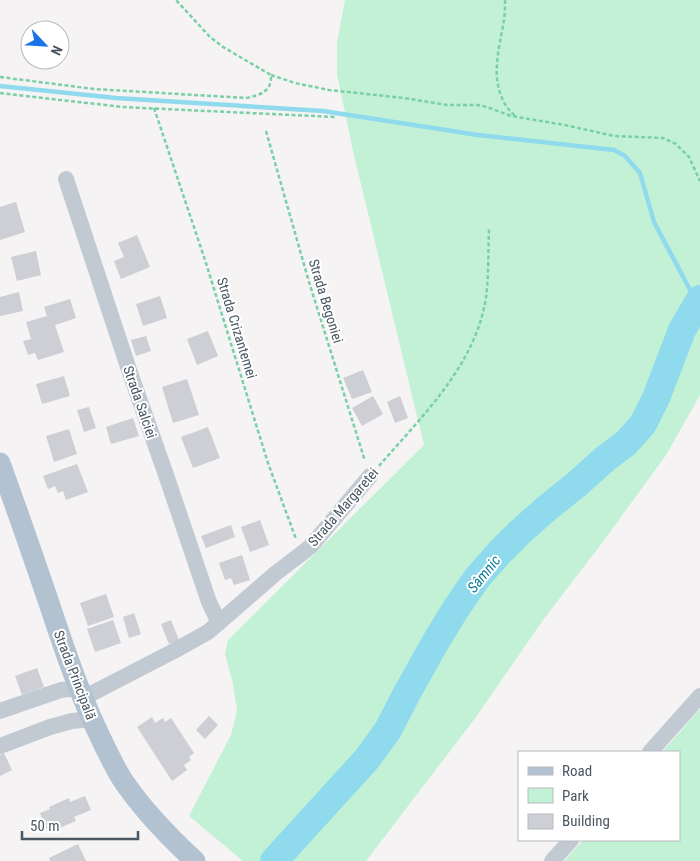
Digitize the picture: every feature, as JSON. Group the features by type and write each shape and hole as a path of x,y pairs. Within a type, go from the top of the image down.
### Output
{"main road":[{"name":"Strada Principală","path":"0,463 81,693 106,750 122,778 141,804 195,861"}],"street":[{"name":"Strada Salciei","path":"66,179 128,370 209,602 219,623"},
{"name":"Strada Margaretei","path":"0,711 61,690 81,693 183,646 208,632 276,573 311,546 370,476"},
{"path":"651,751 700,696"},
{"path":"0,746 50,727 72,721 92,719"},
{"path":"552,861 570,841"}],"path":[{"path":"176,0 190,13 210,38 271,75 295,83 329,90 404,98 447,105 477,105 516,117 614,136 663,138 676,144 689,157 700,181"},
{"path":"505,0 497,72 501,97 506,107 516,117"},
{"path":"0,76 94,89 246,98 265,92 271,82 271,75"},
{"path":"0,93 122,107 335,117"},
{"name":"Strada Crizantemei","path":"154,108 205,260 268,463 301,554"},
{"name":"Strada Begoniei","path":"266,131 309,282 370,476"},
{"name":"Strada Margaretei","path":"370,476 439,396 457,371 468,349 480,322 486,297 489,229"}],"green space":[{"path":"345,0 700,0 700,395 666,455 543,620 476,717 366,861 243,861 189,816 231,735 237,710 233,684 225,654 228,640 424,445 353,151 337,74 337,43"},
{"path":"700,709 700,861 564,861 582,841 680,841 680,751 663,751"}],"building":[{"path":"16,202 25,232 0,240 0,207"},
{"path":"137,235 150,267 121,279 114,261 124,257 118,243"},
{"path":"36,251 41,275 17,281 11,257"},
{"path":"19,292 23,311 0,316 0,297"},
{"path":"160,296 167,318 143,326 136,304"},
{"path":"70,299 76,318 55,325 64,352 38,360 35,353 28,355 23,341 31,339 26,322 47,316 44,307"},
{"path":"208,331 218,356 197,365 187,339"},
{"path":"146,336 151,351 136,356 131,340"},
{"path":"363,370 372,392 352,399 343,378"},
{"path":"64,376 70,396 42,404 36,384"},
{"path":"187,379 199,415 173,423 162,387"},
{"path":"373,396 383,414 362,426 352,408"},
{"path":"400,396 408,418 395,423 387,402"},
{"path":"89,407 96,428 84,432 77,410"},
{"path":"133,418 139,436 111,444 106,427"},
{"path":"208,427 220,458 193,468 181,437"},
{"path":"69,429 77,454 54,462 46,436"},
{"path":"77,464 88,492 66,500 63,491 58,493 55,486 48,489 43,476"},
{"path":"260,520 269,545 250,552 241,527"},
{"path":"231,525 235,537 206,548 201,536"},
{"path":"242,555 250,580 234,585 231,578 225,580 219,563"},
{"path":"106,594 114,617 88,626 80,603"},
{"path":"134,613 141,634 129,638 123,617"},
{"path":"113,620 121,643 95,652 87,629"},
{"path":"171,620 179,640 169,644 161,624"},
{"path":"37,668 44,687 22,695 15,676"},
{"path":"209,716 218,725 205,739 196,730"},
{"path":"152,717 155,723 163,718 165,722 171,718 194,753 189,757 191,760 184,765 187,770 172,781 137,727"},
{"path":"4,753 12,770 0,776 0,755"},
{"path":"85,796 91,810 74,817 76,821 57,829 56,826 47,830 40,813 69,798 70,802"},
{"path":"78,844 86,861 50,861 49,858"}],"waterway":[{"path":"0,86 116,98 323,111 478,135 614,150 625,156 640,173 654,222 697,303"},
{"name":"Sâmnic","path":"274,861 366,760 388,730 435,643 477,578 520,532 626,443 643,424 656,398 682,330 700,299"}]}
